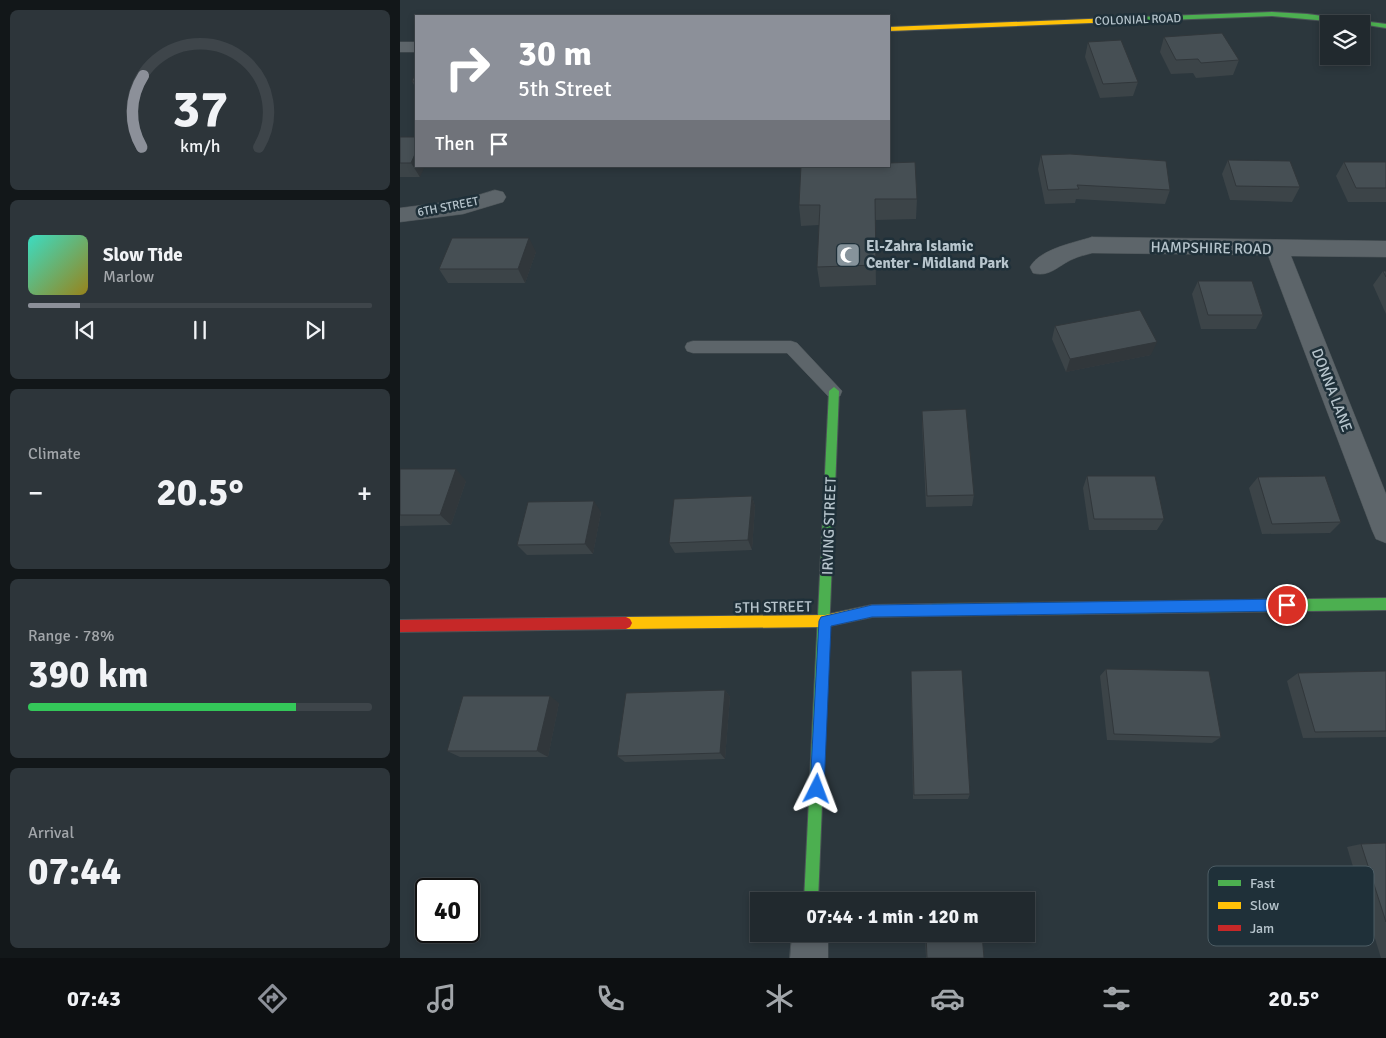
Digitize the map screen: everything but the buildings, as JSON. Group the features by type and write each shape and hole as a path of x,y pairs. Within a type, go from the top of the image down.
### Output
{"street":[{"name":"COLONIAL ROAD","path":"890,29 1272,14 1307,16 1386,26"},
{"path":"400,48 415,47"},
{"name":"6TH STREET","path":"400,215 463,207 495,197"},
{"name":"HAMPSHIRE ROAD","path":"1040,266 1065,253 1092,245 1386,249"},
{"name":"DONNA LANE","path":"1277,249 1386,530"},
{"name":"IRVING STREET","path":"812,892 834,392"},
{"name":"5TH STREET","path":"400,626 825,621 872,611 1386,604"},
{"path":"809,958 810,942"}],"lane":[{"path":"693,347 791,347 834,392"}],"traffic: fast":[{"path":"1113,20 1272,14 1307,16 1386,26"},
{"path":"811,892 834,391"},
{"path":"931,610 1386,604"}],"traffic: slow":[{"path":"890,29 1113,20"},
{"path":"626,623 825,621 872,611 931,610"}],"traffic: jam":[{"path":"400,626 626,623"}],"place":[{"name":"El-Zahra Islamic Center - Midland Park","path":"848,255"}],"route":[{"path":"817,789 825,621 872,611 1287,605"}]}
